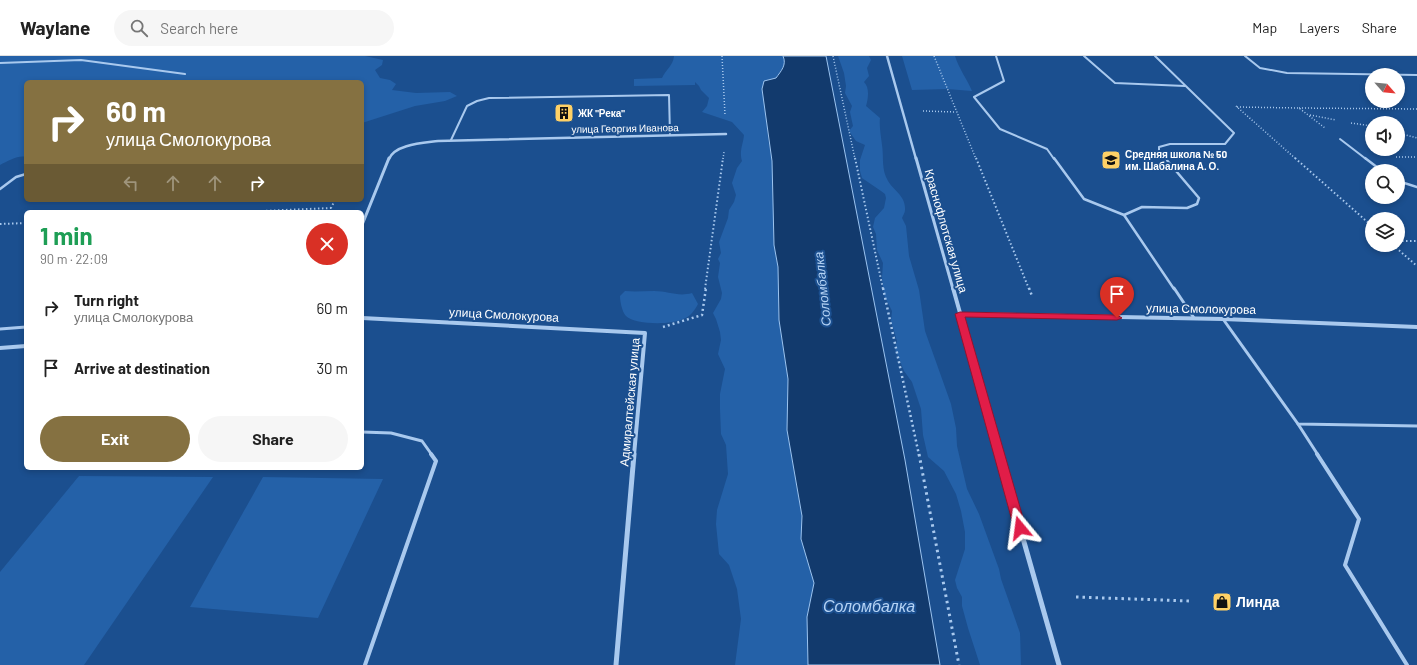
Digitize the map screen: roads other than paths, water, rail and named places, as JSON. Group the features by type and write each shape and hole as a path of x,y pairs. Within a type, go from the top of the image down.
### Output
{"street":[{"name":"Краснофлотская улица","path":"887,56 1058,665"},
{"name":"улица Георгия Иванова","path":"364,220 390,156 405,146 438,140 726,134"},
{"name":"улица Смолокурова","path":"960,314 1040,317 1194,318 1417,327"},
{"name":"улица Смолокурова","path":"364,318 645,333"},
{"name":"Адмиралтейская улица","path":"616,665 645,333"},
{"path":"0,348 24,346"}],"lane":[{"path":"996,56 1004,81 974,97 1000,129 1047,149 1084,199 1124,215 1194,318"},
{"path":"1084,56 1115,83 1185,86"},
{"path":"1124,215 1142,207 1187,208 1197,204 1199,198 1159,151 1159,147 1170,144 1225,144 1234,133 1155,56"},
{"path":"1245,56 1260,68 1287,73 1417,75"},
{"path":"0,63 81,60 185,74"},
{"path":"451,140 467,106 477,101 489,98 669,95 670,135"},
{"path":"1340,139 1373,164"},
{"path":"0,189 16,177 24,175"},
{"path":"1405,183 1417,187"},
{"path":"1223,319 1298,424 1359,519 1345,565 1408,665"},
{"path":"0,330 24,327"},
{"path":"1298,424 1417,426"},
{"path":"364,432 391,433 422,441 436,461 365,665"}],"water":[{"name":"Соломбалка","path":"783,56 826,56 905,460 940,665 808,665 807,617 814,583 801,539 802,516 787,430 788,379 779,320 778,267 774,245 772,161 762,89 764,81 776,78 784,65"}],"place":[{"name":"ЖК \"Река\"","path":"564,113"},
{"name":"Средняя школа № 50 им. Шабалина А. О.","path":"1111,160"},
{"name":"Линда","path":"1222,602"}]}
